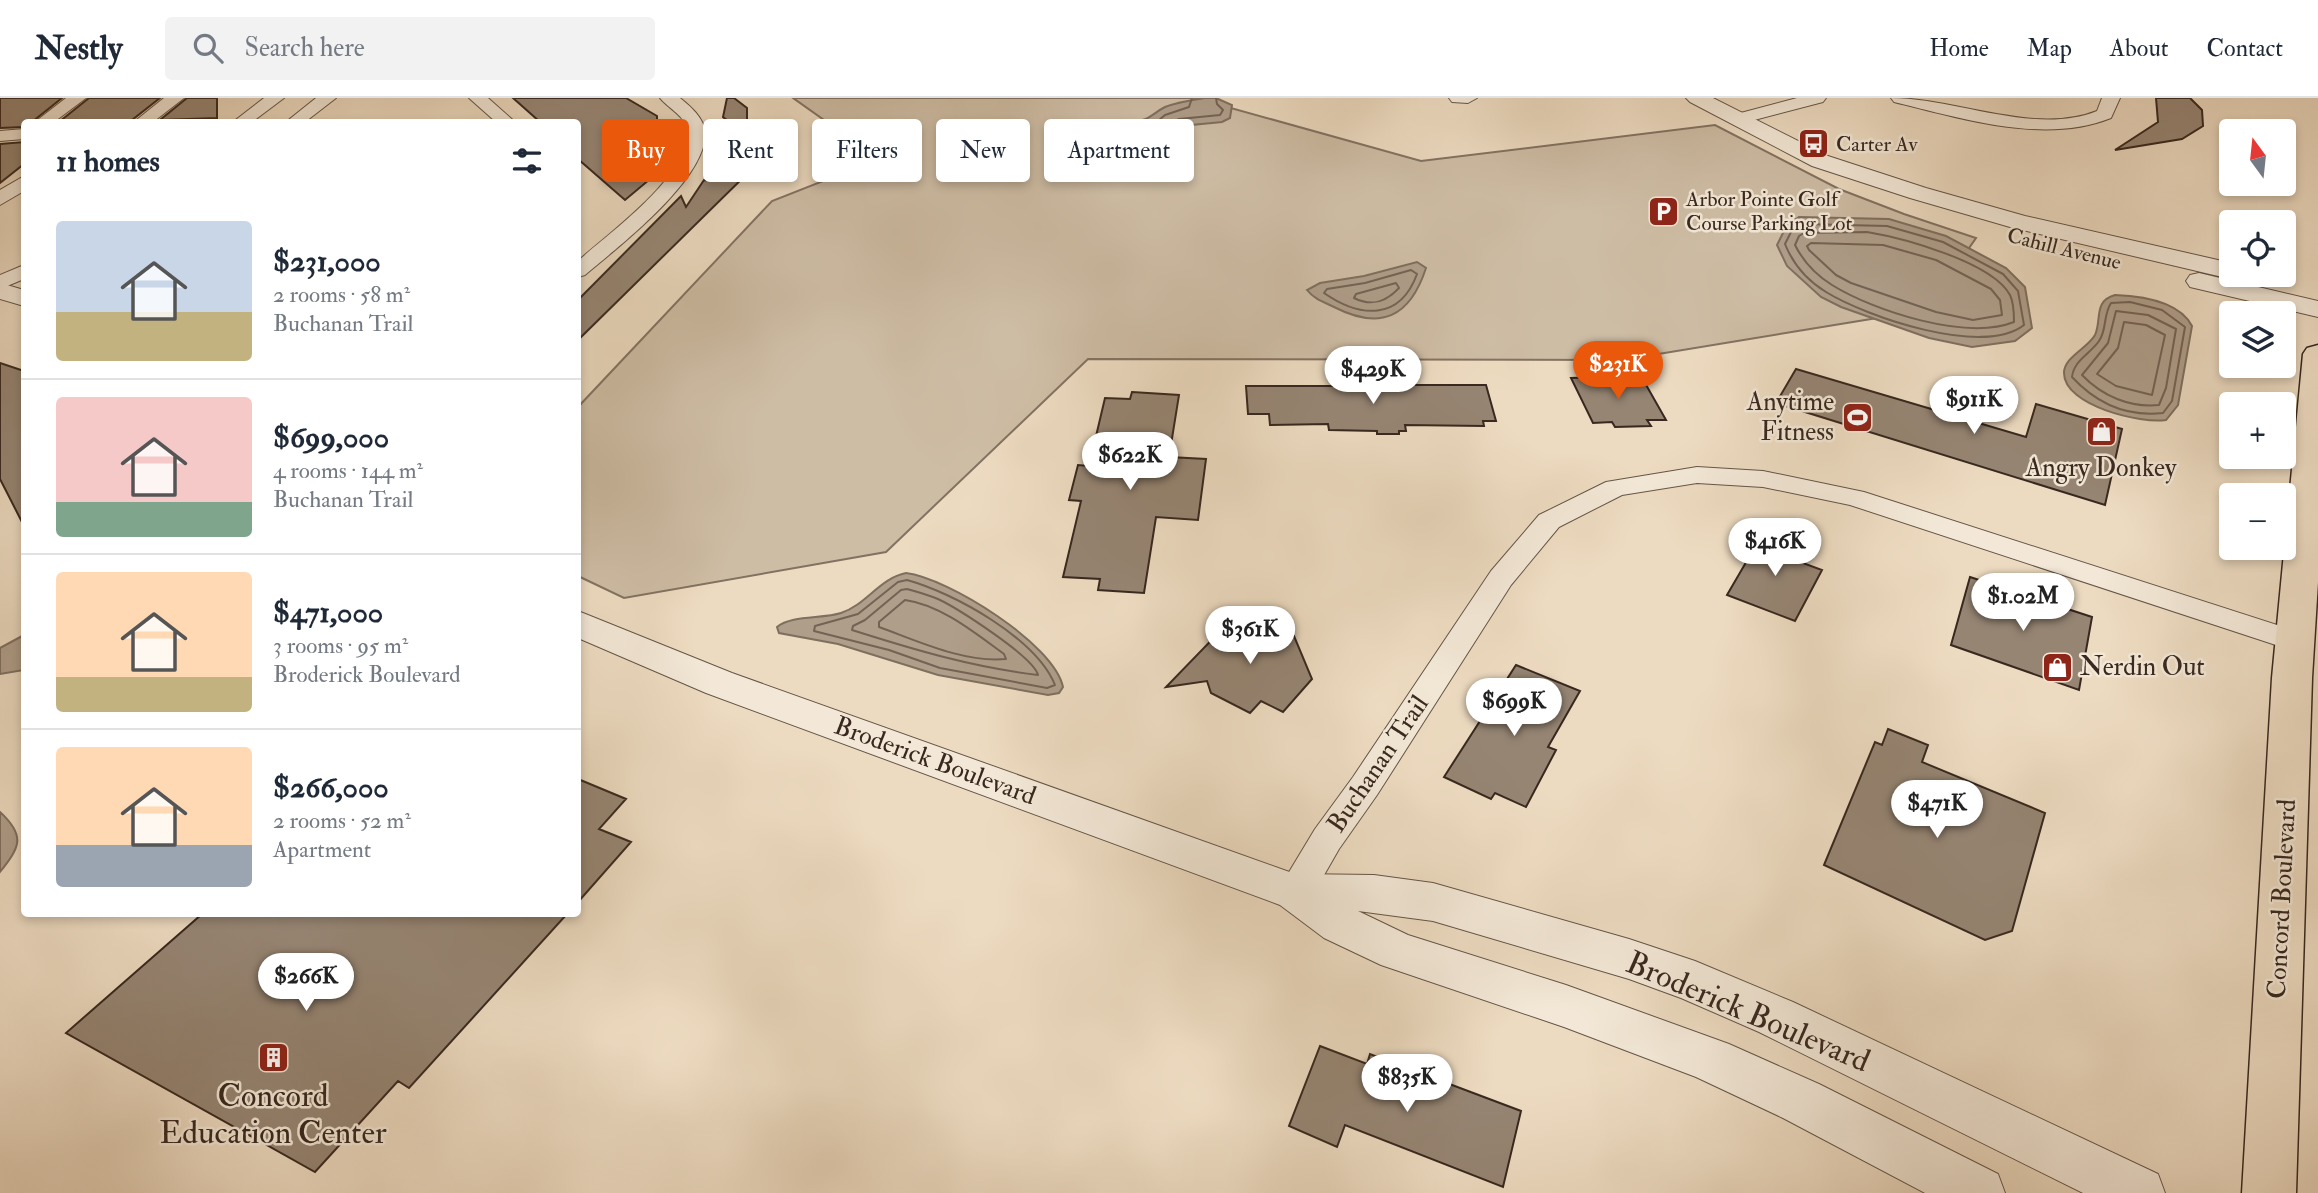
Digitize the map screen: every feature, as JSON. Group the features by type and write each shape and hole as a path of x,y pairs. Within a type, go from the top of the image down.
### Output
{"main road":[{"name":"Concord Boulevard","path":"2269,1193 2295,641 2318,354"}],"street":[{"path":"47,119 77,98"},
{"path":"146,119 175,98"},
{"path":"245,119 275,98"},
{"path":"298,119 327,98"},
{"path":"478,98 502,119"},
{"path":"581,268 667,189 688,164 696,143 696,130 685,112 669,98"},
{"path":"1458,98 1468,98"},
{"name":"Cahill Avenue","path":"1697,98 1820,161 1840,176 1917,208 1979,227 2318,309"},
{"path":"1739,119 1817,98"},
{"path":"1900,98 2003,121 2056,124 2095,118 2107,112 2112,104 2111,98"},
{"path":"0,136 21,134"},
{"name":"Cahill Avenue","path":"1820,161 1979,211 2219,268"},
{"path":"0,199 21,183"},
{"path":"0,283 21,272"},
{"path":"2296,286 2318,291"},
{"path":"0,291 21,297"},
{"name":"Buchanan Trail","path":"1295,892 1327,839 1365,786 1501,578 1549,521 1615,488 1697,475 1763,479 1855,498 2295,641"},
{"name":"Broderick Boulevard","path":"581,625 719,683 1295,892 1340,924 1397,951 1566,1006 1712,1060 1801,1101 1979,1193"},
{"name":"Broderick Boulevard","path":"1295,892 1374,893 1433,902 1629,959 1695,982 1776,1017 2139,1193"}],"shaded area":[{"path":"793,98 1195,98 1421,161 1715,125 1839,189 1976,238 1926,310 1622,360 1088,359 886,552 624,598 581,577 581,404 772,201 820,182 922,182 922,119 823,119"}],"water":[{"path":"1216,98 1232,105 1230,118 1222,122 1194,125 1194,119 1145,119 1161,109 1185,101"},
{"path":"1799,217 1889,219 1946,236 2006,268 2025,287 2032,328 2015,341 1972,347 1929,338 1841,307 1821,297 1787,266 1777,245 1787,225"},
{"path":"1417,262 1426,268 1419,285 1402,308 1392,315 1366,318 1351,314 1319,300 1307,290 1320,283 1364,276"},
{"path":"2115,295 2169,305 2192,326 2178,405 2166,420 2140,419 2106,410 2077,395 2067,385 2065,367 2095,335 2101,306"},
{"path":"906,573 947,587 972,600 1020,633 1041,652 1055,670 1063,687 1059,693 1048,695 938,675 838,644 779,633 777,627 783,623 833,615 850,609 888,580"},
{"path":"21,637 21,670 0,674 0,648"},
{"path":"0,812 14,828 17,842 0,872"}],"building":[{"path":"0,98 62,98 36,119 21,119 21,127 0,128"},
{"path":"89,98 160,98 133,119 63,119"},
{"path":"187,98 217,98 217,118 161,119"},
{"path":"513,98 626,98 657,116 657,119 602,119 602,180 581,162 581,119 537,119"},
{"path":"727,98 734,98 747,108 747,119 723,117"},
{"path":"2156,98 2190,98 2202,110 2203,126 2182,139 2115,150 2158,122"},
{"path":"21,142 21,166 0,183 0,144"},
{"path":"604,182 646,182 625,200"},
{"path":"703,182 739,182 581,337 581,297 681,196 686,207"},
{"path":"0,363 21,370 21,520 0,479"},
{"path":"1796,369 2026,437 2036,404 2122,429 2105,505 1776,403"},
{"path":"1641,376 1666,420 1647,420 1651,426 1615,427 1612,422 1593,423 1571,378"},
{"path":"1342,381 1383,381 1384,385 1486,385 1496,421 1483,421 1484,426 1405,425 1406,431 1399,431 1399,434 1377,434 1377,431 1329,430 1328,424 1270,425 1269,414 1248,414 1246,386 1343,386"},
{"path":"1132,392 1179,395 1169,457 1206,459 1198,520 1156,517 1144,593 1098,590 1100,579 1063,577 1081,501 1069,500 1078,465 1089,466 1105,398 1130,399"},
{"path":"1766,528 1791,537 1781,555 1822,570 1795,621 1727,595"},
{"path":"1970,577 2092,617 2079,690 1951,645"},
{"path":"1246,613 1294,636 1312,679 1283,712 1261,701 1250,713 1211,693 1207,681 1166,687 1230,621 1236,624"},
{"path":"1516,665 1580,691 1548,747 1556,750 1526,807 1495,793 1491,799 1444,777"},
{"path":"1888,729 1928,745 1922,762 2045,813 2012,931 1985,940 1824,865 1875,742 1882,745"},
{"path":"581,780 626,799 599,829 631,842 581,899"},
{"name":"Concord Education Center","path":"199,917 564,917 409,1088 398,1081 315,1172 66,1033"},
{"path":"1320,1046 1367,1064 1370,1054 1521,1111 1503,1187 1345,1125 1337,1147 1289,1126"}],"place":[{"name":"Carter Av","path":"1813,144"},
{"name":"Arbor Pointe Golf Course Parking Lot","path":"1663,211"},
{"name":"Anytime Fitness","path":"1857,417"},
{"name":"Angry Donkey","path":"2101,432"},
{"name":"Nerdin Out","path":"2057,667"},
{"name":"Concord Education Center","path":"273,1057"}]}
